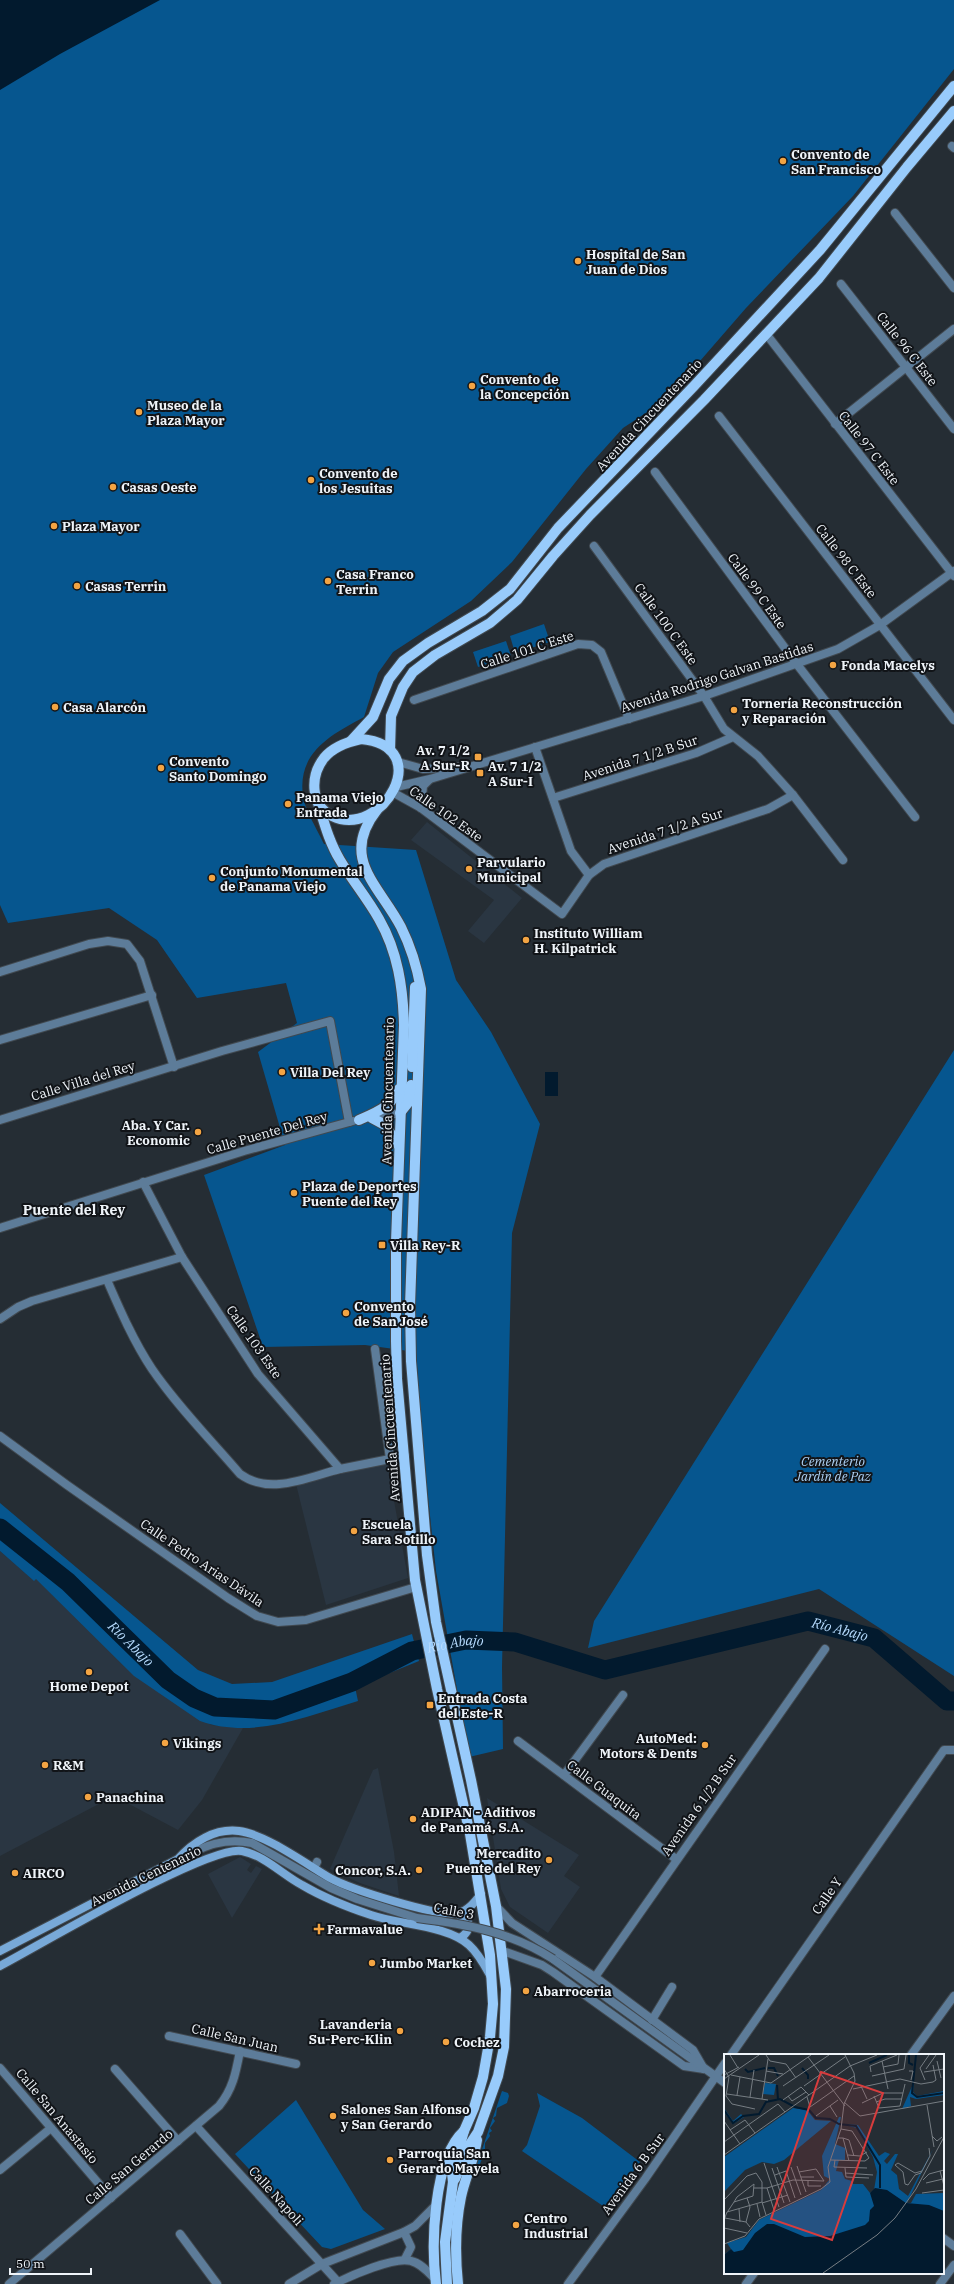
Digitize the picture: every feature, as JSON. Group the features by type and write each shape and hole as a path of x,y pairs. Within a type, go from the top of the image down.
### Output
{"main road":[{"name":"Avenida Cincuentenario","path":"351,741 373,717 390,679 403,661 428,643 482,611 510,589 558,528 679,403 820,250 954,86"},
{"name":"Avenida Cincuentenario","path":"390,750 391,716 403,686 413,672 435,655 490,623 518,600 553,556 590,515 766,335 819,278 907,166 954,111"},
{"path":"369,740 390,750 398,762 399,774 395,790 377,810 361,817 341,819 328,814 318,803 314,786 316,771 324,758 330,752 351,741 369,740"},
{"name":"Avenida Cincuentenario","path":"318,803 326,830 340,860 379,919 394,954 403,996 404,1025 400,1085 396,1341 397,1379 416,1587 430,1657 460,1782 481,1894 490,1955 494,2004 490,2037 478,2096 464,2131 452,2174 453,2182 445,2242 447,2284"},
{"name":"Avenida Cincuentenario","path":"377,810 364,828 361,836 362,860 371,881 401,927 417,968 422,1006 411,1291 412,1361 427,1555 442,1654 471,1780 496,1906 503,1951 506,2011 504,2047 498,2076 478,2132 476,2147 461,2197 456,2230 455,2256 458,2284"},
{"path":"400,1113 408,1103 411,1093 413,1017 417,968"},
{"path":"359,1120 387,1107 394,1099 400,1085"},
{"path":"372,1118 385,1125 400,1147"},
{"name":"Avenida Centenario","path":"0,1951 178,1859 190,1846 207,1836 219,1832 248,1832 316,1865 331,1878 380,1898 456,1913"},
{"name":"Avenida Centenario","path":"0,1966 190,1865 234,1851 258,1857 301,1885 328,1899 355,1910 384,1920 440,1932 460,1938 478,1956 491,1977"},
{"path":"456,1913 470,1907 481,1894"},
{"path":"456,1913 467,1919 468,1924 468,1930 460,1938"},
{"name":"Avenida Cincuentenario","path":"436,2282 433,2255 436,2204 446,2162 455,2139 464,2131"},
{"name":"Avenida Cincuentenario","path":"453,2182 458,2174 470,2144 478,2132"}],"street":[{"path":"895,213 954,288"},
{"name":"Calle 96 C Este","path":"841,284 954,429"},
{"path":"835,424 954,328"},
{"name":"Calle 97 C Este","path":"766,335 953,573"},
{"name":"Calle 98 C Este","path":"719,416 954,720"},
{"name":"Calle 99 C Este","path":"655,472 796,663 915,817"},
{"name":"Calle 100 C Este","path":"594,546 704,696 724,729 758,756 793,795 843,860"},
{"name":"Avenida Rodrigo Galvan Bastidas","path":"395,790 704,696 838,649 880,625 953,573"},
{"name":"Calle 101 C Este","path":"414,700 578,644 592,645 601,652 629,719"},
{"name":"Avenida 7 1/2 B Sur","path":"553,798 696,753 733,737"},
{"path":"535,747 571,851 589,875"},
{"name":"Avenida Rodrigo Galvan Bastidas","path":"398,762 423,769 469,767"},
{"path":"421,808 423,786 430,779"},
{"name":"Calle 102 Este","path":"395,790 562,914"},
{"name":"Avenida 7 1/2 A Sur","path":"562,914 589,875 604,864 768,809 793,795"},
{"path":"0,972 89,944 108,941 127,944 140,961 174,1067"},
{"path":"0,1040 152,996"},
{"name":"Calle Villa del Rey","path":"0,1120 330,1021 349,1122"},
{"name":"Calle Puente Del Rey","path":"143,1182 349,1122 400,1113"},
{"path":"0,1228 143,1182"},
{"name":"Calle 103 Este","path":"143,1182 182,1257 258,1374 340,1468"},
{"path":"0,1319 18,1307 32,1301 182,1257"},
{"path":"107,1280 124,1317 152,1368 177,1401 240,1474 251,1481 273,1486 340,1468 405,1456"},
{"path":"376,1349 390,1459"},
{"name":"Calle Pedro Arias Dávila","path":"0,1436 228,1598 257,1616 278,1622 306,1620 416,1587"},
{"name":"Avenida 6 1/2 B Sur","path":"595,1977 676,1859 825,1649"},
{"path":"564,1775 623,1695"},
{"name":"Calle Guaquita","path":"518,1741 676,1859"},
{"name":"Calle Y","path":"732,2054 944,1750 954,1750"},
{"name":"Calle 3","path":"178,1859 221,1841 252,1842 331,1888 357,1899 417,1918 484,1929 526,1943 554,1958 724,2082"},
{"name":"Calle 3","path":"496,1906 512,1923 595,1977 693,2050 704,2069"},
{"name":"Calle 3","path":"503,1951 542,1965 684,2066 704,2069"},
{"path":"652,2020 672,1987"},
{"path":"912,2054 954,1996"},
{"name":"Calle San Juan","path":"169,2036 296,2064"},
{"name":"Calle San Gerardo","path":"9,2284 219,2106 229,2094 234,2081 240,2052"},
{"path":"716,2076 724,2064"},
{"name":"Calle San Anastasio","path":"0,2068 111,2198"},
{"path":"115,2069 178,2141"},
{"name":"Avenida 6 B Sur","path":"568,2284 645,2179 716,2076"},
{"name":"Calle Napoli","path":"196,2126 322,2264 336,2283"},
{"path":"0,2170 51,2128"},
{"path":"289,2284 322,2264 404,2232 415,2226 436,2204"},
{"path":"404,2232 411,2247 405,2259"},
{"path":"180,2234 218,2284"},
{"path":"944,2239 954,2246"},
{"path":"336,2283 392,2261 405,2259 419,2264 436,2282"},
{"path":"940,2284 954,2265"},
{"path":"746,2284 753,2274"}],"shaded area":[{"path":"0,0 160,0 60,54 0,90"},
{"name":"Parvulario Municipal","path":"427,822 522,898 484,943 468,931 494,900 411,840"},
{"path":"545,1072 558,1072 558,1096 545,1096"},
{"name":"Escuela Sara Sotillo","path":"387,1462 408,1578 326,1605 296,1484 339,1472"},
{"path":"0,1551 33,1580 36,1578 83,1624 211,1725 243,1728 202,1800 178,1830 114,1796 0,1856"},
{"path":"378,1768 394,1852 399,1896 360,1883 330,1869 373,1770"},
{"path":"487,1798 579,1855 564,1876 580,1887 548,1933 510,1907 501,1889"},
{"path":"240,1857 251,1864 247,1870 251,1873 256,1866 262,1869 232,1918 208,1874"}],"green space":[{"name":"Conjunto Monumental de Panama Viejo","path":"0,0 954,0 954,69 853,196 746,308 667,399 623,428 586,469 512,562 471,601 393,652 378,673 364,717 329,738 311,756 305,768 303,781 304,802 324,844 416,850 456,980 491,1032 540,1124 512,1233 502,1667 503,1749 469,1757 436,1571 423,1451 416,1352 365,1345 263,1347 204,1175 285,1145 258,1052 297,1023 286,983 197,998 157,940 109,908 8,923 0,905"},
{"path":"544,624 550,642 515,653 510,636"},
{"path":"506,641 511,656 478,667 473,652"},
{"name":"Cementerio Jardín de Paz","path":"954,1050 954,1676 819,1589 588,1648 594,1621"},
{"path":"0,1503 198,1670 232,1684 272,1682 412,1634 419,1661 355,1687 358,1701 300,1719 260,1727 240,1728 220,1726 200,1721 134,1676 36,1579 34,1581 0,1551"},
{"path":"502,2091 508,2093 509,2096 507,2103 497,2108 496,2116 493,2118 495,2121 490,2128 492,2131 489,2133 490,2136 485,2143 485,2151 480,2164 477,2164"},
{"path":"537,2093 582,2118 640,2162 606,2208 522,2151 527,2145 540,2106"},
{"path":"296,2100 363,2210 385,2229 331,2249 322,2247 235,2154"}],"waterway":[{"name":"Río Abajo","path":"0,1528 68,1582 168,1680 194,1698 215,1707 274,1710 352,1682 412,1651 466,1640 515,1642 605,1670 808,1621 874,1638 947,1701 954,1701"}],"place":[{"name":"Convento de San Francisco","path":"783,161"},
{"name":"Hospital de San Juan de Dios","path":"578,261"},
{"name":"Convento de la Concepción","path":"472,386"},
{"name":"Museo de la Plaza Mayor","path":"139,412"},
{"name":"Convento de los Jesuitas","path":"311,480"},
{"name":"Casas Oeste","path":"113,487"},
{"name":"Plaza Mayor","path":"54,526"},
{"name":"Casa Franco Terrin","path":"328,581"},
{"name":"Casas Terrin","path":"77,586"},
{"name":"Fonda Macelys","path":"833,665"},
{"name":"Casa Alarcón","path":"55,707"},
{"name":"Tornería Reconstrucción y Reparación","path":"734,710"},
{"name":"Av. 7 1/2 A Sur-R","path":"478,757"},
{"name":"Convento Santo Domingo","path":"161,768"},
{"name":"Av. 7 1/2 A Sur-I","path":"480,773"},
{"name":"Panama Viejo Entrada","path":"288,804"},
{"name":"Parvulario Municipal","path":"469,869"},
{"name":"Conjunto Monumental de Panama Viejo","path":"212,878"},
{"name":"Instituto William H. Kilpatrick","path":"526,940"},
{"name":"Villa Del Rey","path":"282,1072"},
{"name":"Aba. Y Car. Economic","path":"198,1132"},
{"name":"Plaza de Deportes Puente del Rey","path":"294,1193"},
{"name":"Villa Rey-R","path":"382,1245"},
{"name":"Convento de San José","path":"346,1313"},
{"name":"Escuela Sara Sotillo","path":"354,1531"},
{"name":"Home Depot","path":"89,1672"},
{"name":"Entrada Costa del Este-R","path":"430,1705"},
{"name":"Vikings","path":"165,1743"},
{"name":"AutoMed: Motors & Dents","path":"705,1745"},
{"name":"R&M","path":"45,1765"},
{"name":"Panachina","path":"88,1797"},
{"name":"ADIPAN - Aditivos de Panamá, S.A.","path":"413,1819"},
{"name":"Mercadito Puente del Rey","path":"549,1860"},
{"name":"Concor, S.A.","path":"419,1870"},
{"name":"AIRCO","path":"15,1873"},
{"name":"Farmavalue","path":"319,1929"},
{"name":"Jumbo Market","path":"372,1963"},
{"name":"Abarroceria","path":"526,1991"},
{"name":"Lavanderia Su-Perc-Klin","path":"400,2031"},
{"name":"Cochez","path":"446,2042"},
{"name":"Salones San Alfonso y San Gerardo","path":"333,2116"},
{"name":"Parroquia San Gerardo Mayela","path":"390,2160"},
{"name":"Centro Industrial","path":"516,2225"}],"district":[{"name":"Puente del Rey","path":"74,1210"}]}
